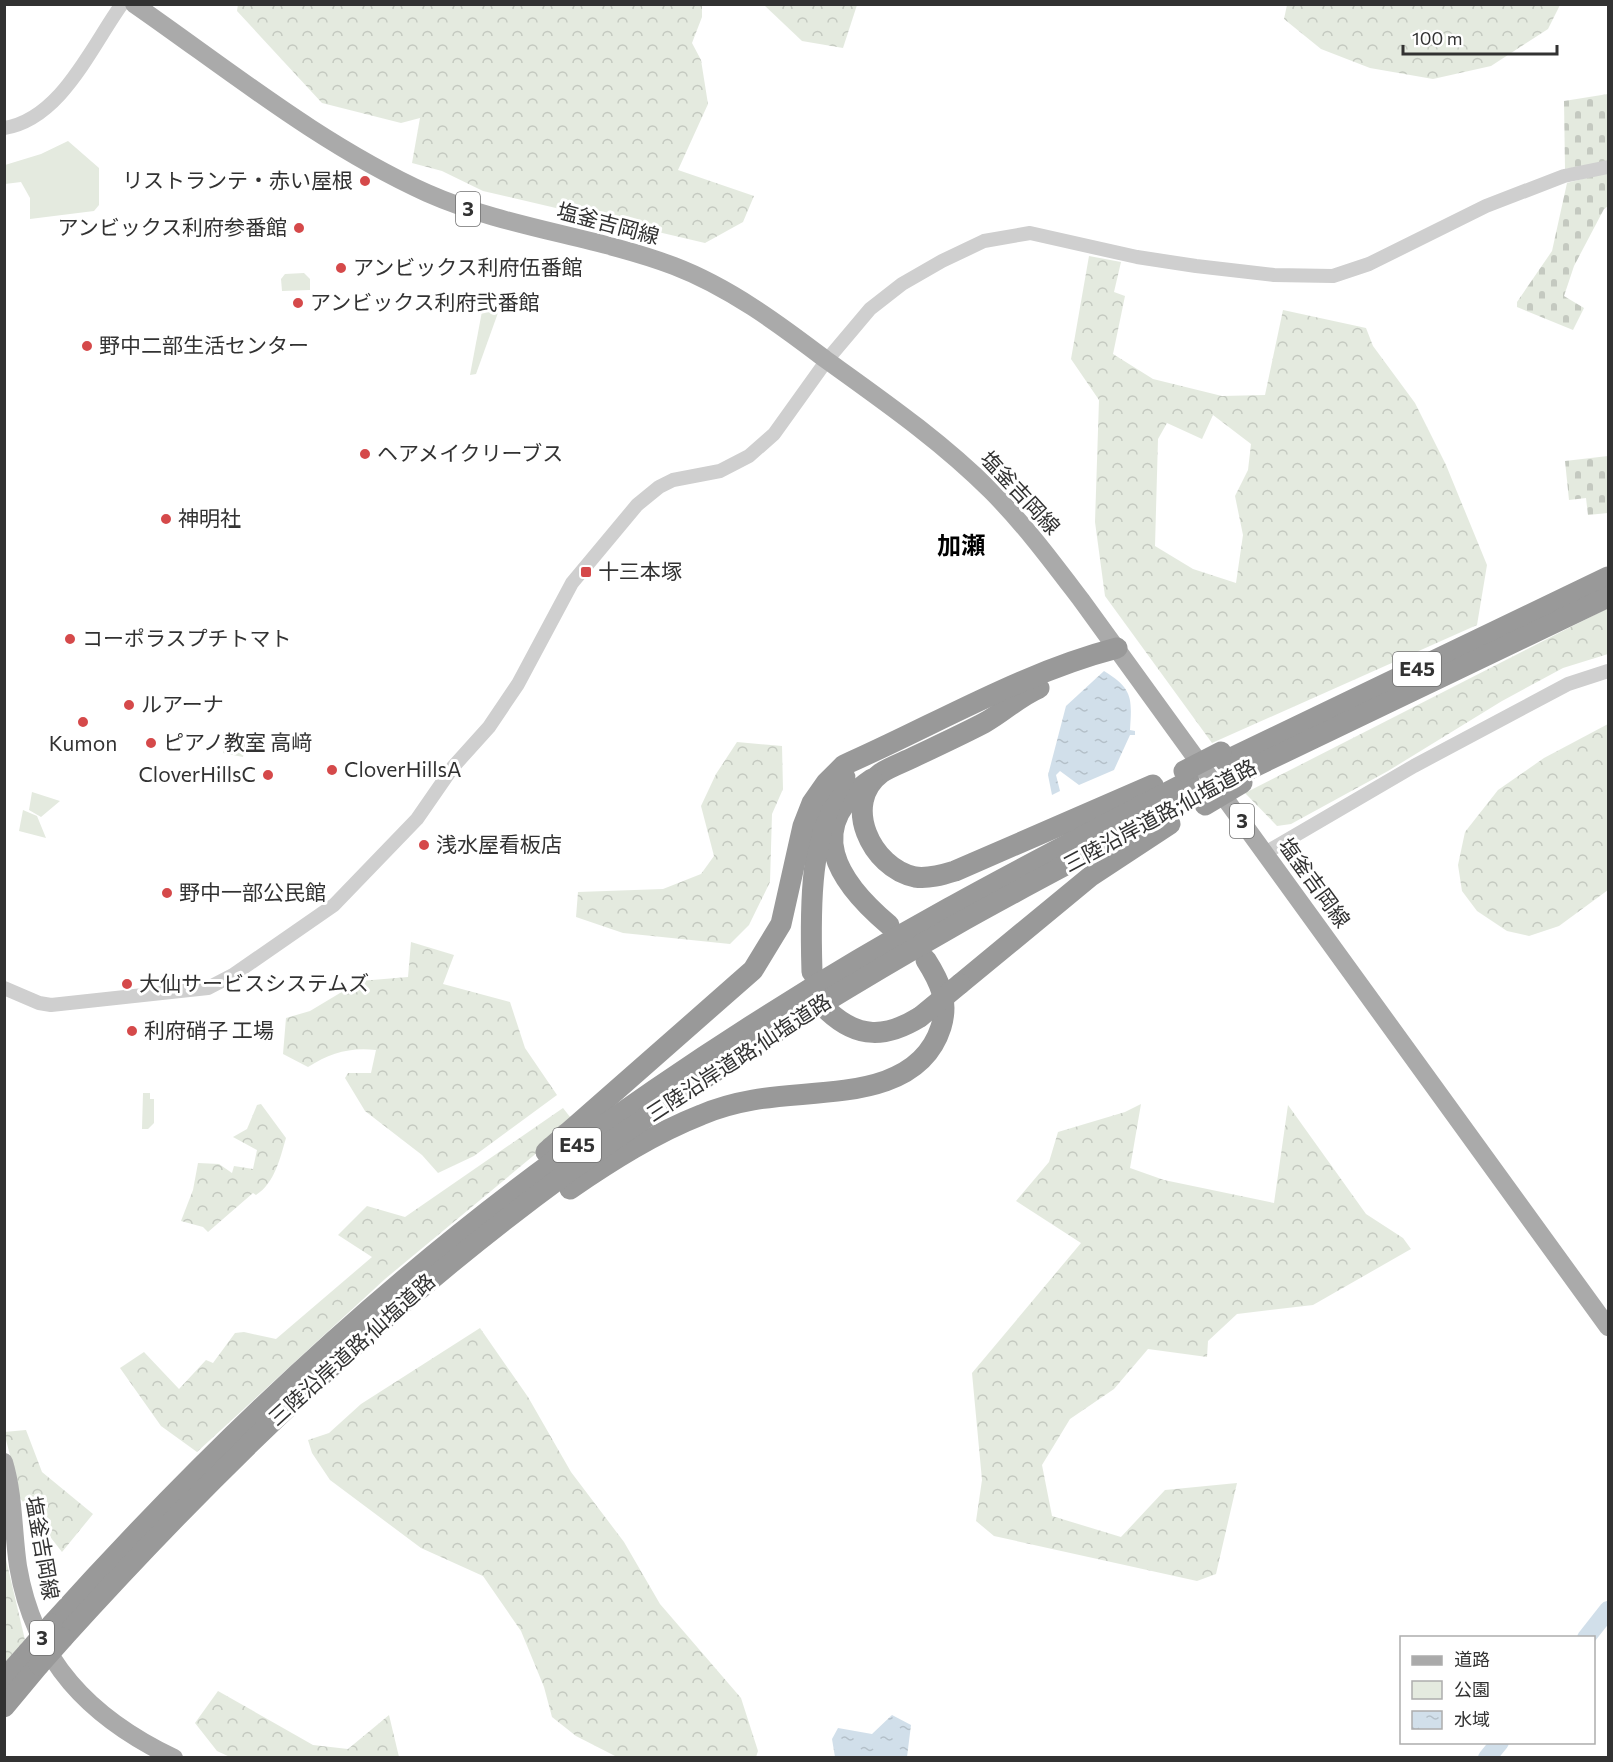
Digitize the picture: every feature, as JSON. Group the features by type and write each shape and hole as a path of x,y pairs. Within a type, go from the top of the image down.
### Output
{"highway":[{"name":"E45","path":"1347,711 1608,577"},
{"name":"E45","path":"1347,711 1608,597"},
{"path":"375,1316 496,1194 622,1087 753,970 781,924 803,826 812,803 826,783 844,765 1015,684 1075,660 1117,648"},
{"path":"889,925 848,885 838,868 833,846 834,829 840,810 856,790 880,774 1000,714 1020,696 1082,670 1117,648"},
{"path":"880,774 865,797 863,819 868,841 891,867 916,877 934,877 1194,788 1347,711"},
{"path":"828,1011 849,1028 876,1033 898,1029 920,1017 1091,876 1167,826 1194,788 1231,768 1295,755 1347,711"},
{"path":"812,972 814,887 820,838 826,813 834,794 848,774 870,754"},
{"name":"三陸沿岸道路;仙塩道路","path":"4,1707 33,1658 57,1631 293,1401 435,1254 557,1159 766,1017 949,908 1194,788"},
{"path":"375,1316 593,1173 660,1134 701,1114 753,1100 862,1087 886,1080 909,1069 930,1050 942,1023 944,990 926,960"},
{"name":"三陸沿岸道路;仙塩道路","path":"4,1679 33,1658"}],"main road":[{"name":"塩釜吉岡線","path":"134,4 300,120 379,169 429,194 476,212 678,268 743,301 827,360 954,457 1025,527 1117,648 1608,1327"},
{"name":"塩釜吉岡線","path":"4,1462 18,1567 29,1611 46,1648 65,1676 106,1718 135,1739 174,1758"}],"street":[{"path":"4,128 26,123 54,102 123,4"},
{"path":"4,988 39,1003 58,1005 208,988 233,975 334,905 417,819 453,767 489,727 518,684 572,583 637,505 659,487 673,480 720,471 749,456 774,434 827,360 870,309 902,284 984,241 1030,233 1137,257 1196,266 1274,276 1333,276 1369,264 1486,206 1564,176 1608,167"},
{"path":"1265,853 1414,766 1568,684 1608,671"}],"green space":[{"path":"238,4 702,5 702,17 692,43 701,60 708,104 678,170 754,196 743,222 705,243 483,191 442,171 412,163 420,118 401,123 322,103 237,11"},
{"path":"1287,4 1560,5 1548,29 1491,66 1433,79 1370,68 1321,49 1284,19"},
{"path":"764,5 857,5 843,48 802,41"},
{"path":"1608,94 1608,162 1565,169 1564,101"},
{"path":"68,141 99,168 99,205 94,211 30,219 30,198 21,182 5,184 5,165 41,154"},
{"path":"1608,172 1608,206 1604,209 1574,266 1564,296 1584,308 1573,330 1517,307 1517,302 1552,251 1567,183"},
{"path":"1089,256 1121,262 1114,292 1125,296 1113,354 1153,379 1222,396 1265,395 1283,310 1366,328 1373,346 1415,403 1446,465 1487,565 1477,625 1212,743 1105,596 1095,522 1099,400 1071,359","holes":["1213,415 1251,444 1248,470 1235,496 1243,535 1236,583 1193,569 1155,546 1158,439 1167,423 1202,439"]},
{"path":"304,273 310,279 310,290 282,291 281,279 285,274"},
{"path":"483,306 499,310 476,374 470,375"},
{"path":"1608,456 1608,513 1588,515 1586,498 1569,500 1565,461"},
{"path":"1608,608 1608,654 1563,668 1502,701 1388,771 1291,824 1277,826 1245,793"},
{"path":"1608,724 1608,890 1559,926 1529,936 1507,931 1477,911 1462,891 1458,865 1465,832 1498,790 1544,758"},
{"path":"229,733 247,738 243,757 223,753"},
{"path":"737,742 782,746 783,789 772,814 770,882 749,925 730,944 623,933 576,917 578,892 663,889 701,874 714,856 701,806 716,774"},
{"path":"32,792 60,801 41,817 29,810"},
{"path":"23,810 37,816 46,838 19,831"},
{"path":"411,942 454,955 443,984 510,1002 525,1048 557,1095 474,1156 438,1173 422,1155 365,1111 345,1078 348,1073 371,1073 376,1050 358,1049 340,1052 308,1067 283,1054 286,1018 310,1011 360,981 408,977"},
{"path":"143,1093 150,1093 150,1099 154,1099 154,1123 148,1129 142,1129"},
{"path":"261,1104 286,1138 276,1170 268,1184 256,1195 253,1193 208,1232 203,1227 181,1221 193,1190 198,1163 219,1164 232,1173 234,1166 253,1169 257,1150 233,1137 247,1129 257,1105"},
{"path":"1141,1104 1130,1168 1164,1180 1274,1203 1288,1105 1366,1214 1403,1238 1411,1249 1313,1305 1237,1314 1208,1341 1207,1357 1148,1349 1114,1389 1070,1419 1042,1465 1052,1516 1121,1537 1165,1490 1237,1483 1216,1574 1197,1581 994,1536 976,1521 982,1480 972,1373 1081,1243 1016,1201 1049,1162 1058,1132 1125,1112"},
{"path":"563,1108 574,1122 385,1279 197,1452 161,1426 120,1368 144,1352 179,1389 206,1360 213,1363 235,1333 244,1332 276,1339 372,1257 338,1235 367,1206 405,1217"},
{"path":"480,1328 528,1397 571,1472 624,1542 660,1604 741,1698 758,1751 756,1757 617,1757 576,1736 552,1717 544,1687 521,1631 483,1576 421,1548 330,1480 312,1453 308,1440 329,1433 361,1404"},
{"path":"26,1430 42,1472 93,1514 62,1552 16,1493 14,1471 4,1432"},
{"path":"4,1551 25,1640 5,1662 4,1662"},
{"path":"218,1691 313,1745 348,1749 389,1715 399,1757 230,1757 217,1751 195,1723"}],"water":[{"path":"1104,671 1121,683 1129,695 1130,730 1135,731 1135,735 1130,735 1114,770 1079,785 1060,771 1056,775 1060,791 1052,795 1048,775 1066,706"},
{"path":"892,1715 911,1725 907,1757 835,1757 832,1739 838,1728 872,1734"}],"waterway":[{"path":"1588,1636 1608,1610"},
{"path":"1487,1758 1498,1744"}],"place":[{"name":"リストランテ・赤い屋根","path":"365,181"},
{"name":"アンビックス利府参番館","path":"299,228"},
{"name":"アンビックス利府伍番館","path":"341,268"},
{"name":"アンビックス利府弐番館","path":"298,303"},
{"name":"野中二部生活センター","path":"87,346"},
{"name":"ヘアメイクリーブス","path":"365,454"},
{"name":"神明社","path":"166,519"},
{"name":"十三本塚","path":"586,572"},
{"name":"コーポラスプチトマト","path":"70,639"},
{"name":"ルアーナ","path":"129,705"},
{"name":"Kumon","path":"83,722"},
{"name":"ピアノ教室 高﨑","path":"151,743"},
{"name":"CloverHillsA","path":"332,770"},
{"name":"CloverHillsC","path":"268,775"},
{"name":"浅水屋看板店","path":"424,845"},
{"name":"野中一部公民館","path":"167,893"},
{"name":"大仙サービスシステムズ","path":"127,984"},
{"name":"利府硝子 工場","path":"132,1031"}],"district":[{"name":"加瀬","path":"961,546"}]}
